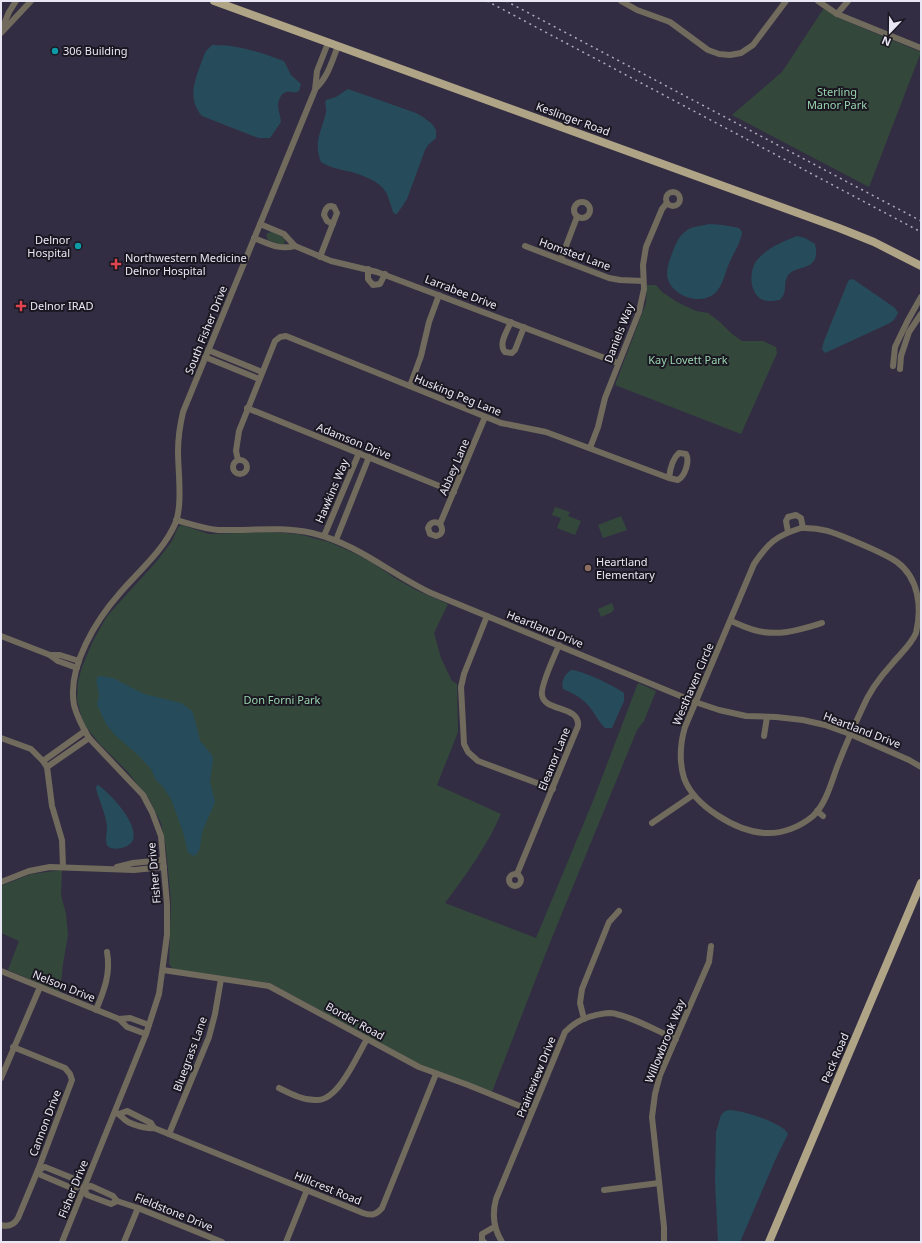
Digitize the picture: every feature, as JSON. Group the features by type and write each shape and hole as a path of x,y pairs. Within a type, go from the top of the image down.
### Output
{"main road":[{"name":"Keslinger Road","path":"214,1 839,228 874,242 921,266"},
{"name":"Peck Road","path":"769,1242 921,882"}],"street":[{"path":"1,33 8,12 16,1"},
{"path":"1,33 31,1"},
{"path":"621,1 637,10 670,22 708,50 720,54 730,55 741,52 753,45 786,1"},
{"path":"818,1 837,14 921,48"},
{"path":"837,14 848,1"},
{"name":"South Fisher Drive","path":"316,89 315,80 317,71 328,43"},
{"name":"South Fisher Drive","path":"176,520 179,495 178,450 183,412 310,101 316,89 326,76 338,46"},
{"name":"Daniels Way","path":"590,448 598,427 605,398 639,312 643,297 644,255 646,247 662,209 667,203"},
{"path":"561,259 577,217"},
{"name":"Larrabee Drive","path":"260,224 284,234 295,246 320,257 385,274 618,363"},
{"path":"320,257 333,224"},
{"name":"Larrabee Drive","path":"254,238 279,248 285,249 295,246"},
{"name":"Homsted Lane","path":"525,246 609,278 644,281"},
{"path":"368,269 368,279 373,285 380,284 385,274"},
{"path":"410,386 421,356 429,322 439,295"},
{"path":"893,366 895,347 921,297"},
{"path":"900,369 901,356 910,332 921,314"},
{"path":"511,322 502,343 505,352 512,353 515,350 524,327"},
{"name":"Husking Peg Lane","path":"238,460 236,451 238,436 247,408 275,340 286,336 506,425 542,431 669,478"},
{"path":"208,350 262,372"},
{"path":"206,357 259,379"},
{"name":"Adamson Drive","path":"247,408 454,492"},
{"name":"Abbey Lane","path":"440,524 485,417"},
{"name":"Hawkins Way","path":"324,536 359,453"},
{"name":"Hawkins Way","path":"336,540 369,457"},
{"path":"788,532 786,521 788,516 796,515 801,518 803,528"},
{"name":"Heartland Drive","path":"176,520 208,529 228,530 280,528 324,536 363,553 416,586 695,702 719,710 746,716 803,720 825,725 850,734 909,760 921,767"},
{"name":"Fisher Drive","path":"62,1242 82,1187 117,1113 149,1025 159,994 163,970 167,919 161,836 152,812 143,795 89,738 78,718 74,704 74,684 79,661 91,634 104,612 159,550 170,535 176,520"},
{"name":"Westhaven Circle","path":"803,528 828,530 870,548 897,562 919,586 920,618 915,635 905,650 892,664 868,696 850,734 822,804 817,811 813,816 789,830 767,833 755,832 724,820 711,812 693,795 685,779 681,765 680,750 685,727 754,564 774,539 788,532 803,528"},
{"path":"487,616 462,682 463,735 466,748 471,756 478,761 553,789"},
{"path":"731,621 753,630 771,634 787,633 822,623"},
{"path":"1,636 50,655 58,661 77,668"},
{"name":"Eleanor Lane","path":"517,874 578,730 579,722 573,714 549,704 543,700 542,697 541,690 559,645"},
{"path":"50,655 60,655 79,661"},
{"path":"764,736 767,717"},
{"path":"43,760 85,731"},
{"path":"1,738 31,749 43,760 47,767 52,806 62,840 63,867"},
{"path":"47,767 89,738"},
{"name":"Heartland Drive","path":"909,760 921,762"},
{"path":"652,823 693,795"},
{"path":"817,811 823,816"},
{"path":"111,869 133,863 163,860"},
{"path":"1,882 29,871 50,867 134,870 164,867"},
{"path":"584,1019 580,1003 582,989 610,922 619,911"},
{"name":"Willowbrook Way","path":"664,1242 664,1227 653,1125 653,1107 657,1086 709,962 711,946"},
{"path":"96,1010 106,986 109,960 107,952"},
{"name":"Border Road","path":"163,970 269,986 419,1068 468,1085 532,1111"},
{"name":"Nelson Drive","path":"1,971 119,1019 127,1027 146,1034"},
{"name":"Bluegrass Lane","path":"169,1134 209,1037 215,1014 221,979"},
{"path":"1,1078 40,987"},
{"name":"Prairieview Drive","path":"500,1241 494,1228 493,1216 496,1199 562,1037 570,1026 584,1019 604,1013 617,1015 676,1039"},
{"name":"Nelson Drive","path":"119,1019 130,1018 149,1025"},
{"path":"279,1088 298,1097 318,1100 332,1095 341,1084 367,1039"},
{"name":"Cannon Drive","path":"1,1225 6,1226 15,1222 38,1170 70,1085 71,1076 65,1068 13,1047"},
{"name":"Hillcrest Road","path":"117,1113 123,1119 137,1125 149,1129 154,1128 369,1215 379,1212 382,1208 436,1074"},
{"path":"38,1170 41,1175 74,1189 82,1187"},
{"path":"604,1190 659,1183"},
{"name":"Fieldstone Drive","path":"117,1201 111,1204 99,1200 87,1195 82,1187 91,1186 114,1196 117,1201 138,1208 206,1239 222,1242"},
{"path":"286,1242 307,1190"},
{"path":"124,1242 138,1208"},
{"path":"484,1242 482,1241 482,1234 494,1228"}],"green space":[{"name":"Sterling Manor Park","path":"824,8 836,17 921,52 869,187 732,115 782,72"},
{"path":"272,232 283,237 285,240 284,245 268,240 266,235"},
{"name":"Kay Lovett Park","path":"647,285 656,285 662,292 677,302 696,311 708,313 742,341 763,341 776,347 777,353 741,434 615,385 646,303"},
{"path":"555,507 570,512 568,516 581,521 575,535 557,528 561,518 552,515"},
{"path":"621,516 627,530 603,538 598,525"},
{"name":"Don Forni Park","path":"182,525 209,534 269,532 298,534 329,542 373,563 393,577 416,590 448,604 434,633 441,658 452,681 457,684 458,732 437,785 501,814 483,849 445,903 536,938 593,801 638,683 656,691 644,721 637,730 549,945 492,1092 413,1061 270,983 173,969 169,964 171,901 166,849 161,823 149,799 127,771 99,743 86,727 82,719 77,700 78,681 82,667 93,641 107,616 157,561 172,541 178,527"},
{"path":"612,603 614,609 612,612 601,617 598,609"},
{"path":"62,870 61,895 66,914 68,935 60,992 8,970 19,941 1,933 1,886 31,874"}],"water":[{"path":"212,45 230,46 258,52 284,61 291,75 301,84 299,91 286,92 281,95 278,106 281,122 270,138 259,138 202,116 197,109 193,94 194,86 204,55"},
{"path":"348,89 416,113 432,124 436,130 436,138 425,150 407,199 397,214 393,212 387,194 380,185 364,176 334,168 321,162 318,142 326,112 326,100 336,97"},
{"path":"709,224 739,228 742,232 741,236 721,284 715,293 709,297 701,299 686,297 673,288 669,282 667,275 668,266 675,245 681,235 691,228"},
{"path":"797,236 805,238 815,244 815,260 811,264 790,273 786,280 784,294 780,300 768,301 761,299 757,296 752,286 754,264 771,248"},
{"path":"853,279 895,308 898,313 894,320 888,324 825,353 822,349 824,341 847,284 849,280"},
{"path":"571,670 582,672 624,693 624,701 612,728 605,728 585,702 563,689 562,684 564,679"},
{"path":"100,676 113,678 144,694 181,703 192,711 200,741 212,755 213,760 210,782 215,802 202,832 200,848 196,855 193,856 188,852 183,832 171,799 156,780 151,769 138,755 115,735 106,724 97,704 99,693 97,678"},
{"path":"97,785 116,802 132,826 134,833 132,843 125,847 113,849 107,845 107,827 96,788"},
{"path":"730,1110 743,1112 771,1122 785,1130 788,1134 740,1242 718,1242 715,1182 716,1132 721,1115 725,1111"}],"railway":[{"path":"487,1 921,232"},
{"path":"506,1 921,221"}],"place":[{"name":"306 Building","path":"55,51"},
{"name":"Delnor Hospital","path":"78,246"},
{"name":"Northwestern Medicine Delnor Hospital","path":"116,264"},
{"name":"Delnor IRAD","path":"21,306"},
{"name":"Heartland Elementary","path":"588,568"}]}
